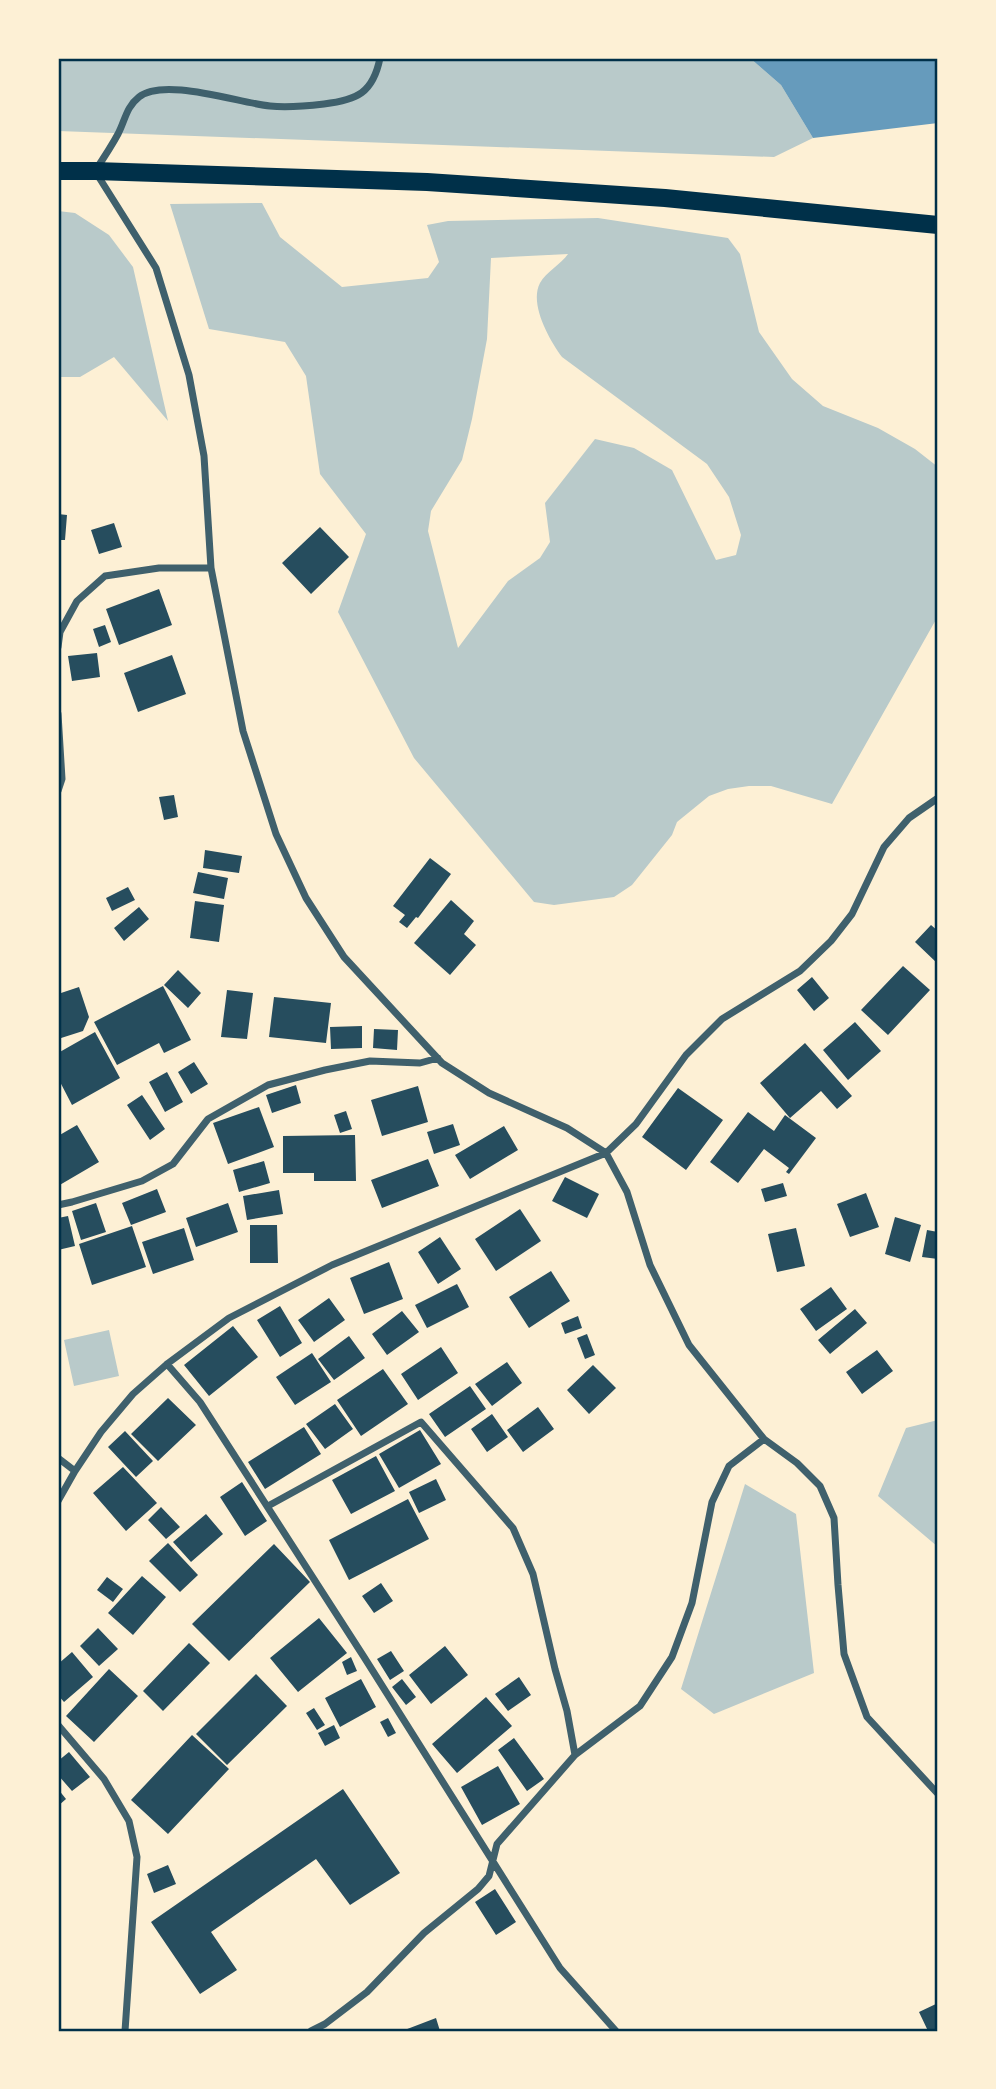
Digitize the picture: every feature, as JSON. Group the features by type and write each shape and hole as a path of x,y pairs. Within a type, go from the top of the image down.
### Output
{"highway":[{"path":"58,171 441,183 665,198 938,225"}],"street":[{"path":"380,58 377,74 368,87 349,101 271,107 172,88 151,91 139,96 128,109 119,132 95,171 156,268 189,375 204,456 211,568 243,731 276,834 306,898 344,957 438,1058 489,1093 567,1128 606,1153 627,1192 650,1265 689,1345 764,1439 797,1463 820,1486 834,1518 844,1654 867,1717 938,1794"},
{"path":"58,647 60,632 77,601 105,576 159,568 211,568"},
{"path":"58,715 62,779 58,791"},
{"path":"58,1501 101,1432 133,1394 167,1364 229,1318 332,1265 606,1153 636,1125 686,1055 722,1020 800,971 831,940 852,914 884,847 909,818 938,798"},
{"path":"58,1205 142,1181 173,1164 208,1119 268,1085 370,1061 420,1063 438,1058"},
{"path":"167,1364 200,1402 268,1506 561,1968 616,2031"},
{"path":"268,1506 421,1422 513,1528 533,1574 555,1670 568,1711 575,1755"},
{"path":"311,2031 325,2024 367,1992 424,1933 478,1889 489,1876 497,1844 575,1755 640,1706 672,1657 692,1603 712,1502 729,1466 764,1439"},
{"path":"58,1458 75,1471"},
{"path":"58,1725 104,1779 129,1821 137,1857 125,2031"}],"shaded area":[{"path":"58,58 750,58 781,85 813,138 774,157 58,131"},
{"path":"262,203 280,237 342,287 428,278 439,262 427,225 448,221 598,218 728,238 740,254 759,332 792,379 823,406 878,428 915,449 938,467 938,616 832,804 771,786 728,789 709,796 677,822 672,835 632,885 614,897 554,905 534,902 414,758 338,612 366,534 320,474 306,376 285,342 209,329 170,204","holes":["568,254 543,279 537,291 539,311 552,341 562,357 707,464 729,497 741,535 736,555 716,560 672,470 634,448 595,439 545,503 550,542 540,558 508,581 458,648 428,531 431,511 462,460 472,419 487,339 491,258"]},
{"path":"58,211 75,213 109,235 133,267 168,421 114,357 80,377 58,377"},
{"path":"109,1330 119,1376 74,1386 64,1340"},
{"path":"938,1420 938,1547 878,1496 906,1428"},
{"path":"745,1484 796,1514 814,1673 714,1714 681,1689"}],"water":[{"path":"750,58 938,58 938,123 813,138 781,85"}],"building":[{"path":"58,514 67,515 65,540 58,540"},
{"path":"114,523 122,547 99,554 91,530"},
{"path":"320,527 349,557 311,594 282,563"},
{"path":"159,589 172,625 119,645 106,609"},
{"path":"105,625 111,642 99,647 93,629"},
{"path":"97,653 100,677 72,681 68,656"},
{"path":"172,655 186,694 138,712 124,673"},
{"path":"174,795 178,817 164,820 159,797"},
{"path":"205,850 242,856 239,873 203,868"},
{"path":"430,858 451,874 418,918 407,928 399,922 405,915 393,906"},
{"path":"198,872 228,878 224,899 193,893"},
{"path":"128,887 135,900 112,911 106,898"},
{"path":"451,900 474,921 464,934 476,945 450,975 414,943"},
{"path":"195,901 224,905 219,942 190,938"},
{"path":"139,907 149,919 124,941 114,928"},
{"path":"931,925 938,931 938,964 915,942"},
{"path":"903,966 930,990 888,1035 861,1010"},
{"path":"178,970 201,993 188,1008 164,985"},
{"path":"812,977 829,998 814,1011 797,990"},
{"path":"163,986 191,1040 164,1053 159,1043 117,1065 94,1022"},
{"path":"79,987 89,1017 83,1031 58,1039 58,994"},
{"path":"227,990 253,993 247,1039 221,1037"},
{"path":"274,997 331,1003 326,1043 269,1037"},
{"path":"855,1022 881,1051 848,1080 823,1050"},
{"path":"362,1026 362,1048 331,1049 330,1027"},
{"path":"374,1029 398,1030 397,1050 373,1048"},
{"path":"95,1032 120,1078 72,1105 58,1078 58,1053"},
{"path":"805,1043 852,1096 837,1109 821,1091 790,1118 760,1083"},
{"path":"194,1062 208,1084 191,1094 178,1072"},
{"path":"167,1072 183,1102 165,1112 149,1082"},
{"path":"296,1085 301,1103 272,1113 266,1095"},
{"path":"418,1086 428,1122 382,1136 371,1100"},
{"path":"678,1088 723,1120 686,1170 642,1137"},
{"path":"142,1095 165,1129 150,1140 127,1105"},
{"path":"259,1107 274,1147 228,1164 213,1123"},
{"path":"346,1111 352,1129 340,1133 334,1115"},
{"path":"748,1112 774,1131 785,1115 816,1138 789,1174 786,1172 789,1168 764,1149 738,1183 710,1162"},
{"path":"453,1124 460,1145 434,1154 427,1132"},
{"path":"77,1125 99,1162 58,1186 58,1136"},
{"path":"504,1126 518,1150 470,1179 455,1155"},
{"path":"355,1135 356,1181 314,1181 314,1173 283,1173 283,1136"},
{"path":"428,1159 439,1186 382,1208 371,1180"},
{"path":"264,1161 270,1183 239,1192 233,1170"},
{"path":"565,1177 599,1194 587,1218 552,1201"},
{"path":"783,1183 787,1196 765,1202 761,1189"},
{"path":"157,1189 166,1212 131,1225 122,1203"},
{"path":"279,1190 283,1214 247,1220 243,1196"},
{"path":"866,1193 879,1227 850,1237 837,1204"},
{"path":"96,1203 106,1232 81,1240 72,1211"},
{"path":"228,1203 238,1232 196,1247 186,1218"},
{"path":"520,1209 541,1241 496,1271 475,1239"},
{"path":"68,1216 75,1246 58,1250 58,1218"},
{"path":"895,1217 921,1225 910,1262 885,1254"},
{"path":"250,1225 277,1225 278,1263 250,1263"},
{"path":"132,1226 146,1267 92,1285 79,1244"},
{"path":"184,1228 194,1260 153,1274 142,1242"},
{"path":"796,1228 805,1266 777,1272 768,1234"},
{"path":"927,1230 938,1232 938,1259 922,1257"},
{"path":"440,1237 461,1269 438,1284 418,1252"},
{"path":"389,1262 403,1299 364,1314 350,1278"},
{"path":"551,1271 570,1301 529,1328 509,1297"},
{"path":"457,1284 469,1307 427,1328 415,1305"},
{"path":"831,1287 847,1309 816,1331 800,1309"},
{"path":"329,1298 345,1320 314,1342 298,1320"},
{"path":"280,1306 302,1343 280,1357 257,1320"},
{"path":"855,1309 867,1323 830,1354 818,1340"},
{"path":"402,1311 419,1332 387,1355 372,1334"},
{"path":"578,1316 582,1328 565,1334 561,1323"},
{"path":"233,1326 258,1357 209,1396 184,1365"},
{"path":"587,1334 595,1355 585,1359 577,1338"},
{"path":"349,1336 365,1358 334,1380 318,1359"},
{"path":"441,1347 458,1373 418,1400 401,1374"},
{"path":"877,1350 893,1371 862,1394 846,1372"},
{"path":"312,1353 331,1382 295,1405 276,1377"},
{"path":"507,1362 522,1383 492,1406 475,1384"},
{"path":"593,1365 616,1388 589,1414 567,1390"},
{"path":"383,1369 408,1404 361,1436 337,1400"},
{"path":"470,1386 486,1409 445,1437 429,1414"},
{"path":"168,1398 196,1425 158,1461 131,1434"},
{"path":"335,1404 353,1429 325,1449 306,1424"},
{"path":"538,1407 554,1429 523,1452 507,1430"},
{"path":"492,1414 508,1437 487,1452 471,1429"},
{"path":"304,1427 321,1454 265,1489 248,1462"},
{"path":"420,1430 441,1464 399,1488 379,1454"},
{"path":"125,1431 153,1461 136,1477 108,1447"},
{"path":"376,1456 395,1491 351,1514 332,1480"},
{"path":"123,1467 157,1503 126,1531 93,1493"},
{"path":"436,1479 446,1500 419,1513 409,1492"},
{"path":"242,1482 267,1521 245,1536 220,1497"},
{"path":"408,1499 429,1539 349,1580 329,1540"},
{"path":"161,1507 180,1527 166,1539 148,1520"},
{"path":"206,1514 223,1534 191,1562 173,1542"},
{"path":"168,1543 198,1575 180,1592 149,1561"},
{"path":"274,1544 310,1582 229,1661 192,1624"},
{"path":"142,1576 166,1597 133,1635 108,1613"},
{"path":"107,1577 123,1589 113,1602 97,1590"},
{"path":"381,1583 393,1601 374,1613 362,1596"},
{"path":"319,1618 347,1653 298,1692 270,1658"},
{"path":"98,1628 118,1649 99,1666 80,1646"},
{"path":"189,1643 210,1663 163,1711 143,1691"},
{"path":"445,1646 468,1675 431,1704 409,1675"},
{"path":"391,1651 404,1671 390,1680 377,1659"},
{"path":"72,1652 93,1677 64,1702 58,1695 58,1664"},
{"path":"351,1657 357,1671 347,1675 342,1662"},
{"path":"109,1669 138,1696 94,1742 66,1716"},
{"path":"256,1674 287,1706 227,1765 196,1734"},
{"path":"519,1677 531,1695 508,1711 495,1694"},
{"path":"361,1679 376,1707 340,1727 325,1698"},
{"path":"402,1679 416,1697 406,1705 392,1687"},
{"path":"486,1697 512,1726 457,1773 432,1744"},
{"path":"314,1708 325,1725 317,1730 306,1713"},
{"path":"388,1718 396,1733 388,1737 380,1722"},
{"path":"334,1725 340,1738 325,1746 318,1733"},
{"path":"192,1735 229,1769 168,1834 131,1800"},
{"path":"514,1738 544,1779 527,1791 498,1750"},
{"path":"69,1752 90,1777 72,1791 58,1775 58,1761"},
{"path":"498,1766 520,1804 482,1825 461,1787"},
{"path":"58,1789 66,1799 58,1806"},
{"path":"343,1789 400,1873 350,1905 316,1859 211,1932 237,1970 200,1994 151,1922"},
{"path":"168,1865 176,1884 154,1893 147,1874"},
{"path":"495,1889 516,1922 496,1935 475,1902"},
{"path":"938,2003 938,2031 928,2031 919,2012"},
{"path":"436,2018 440,2031 402,2031"}]}
